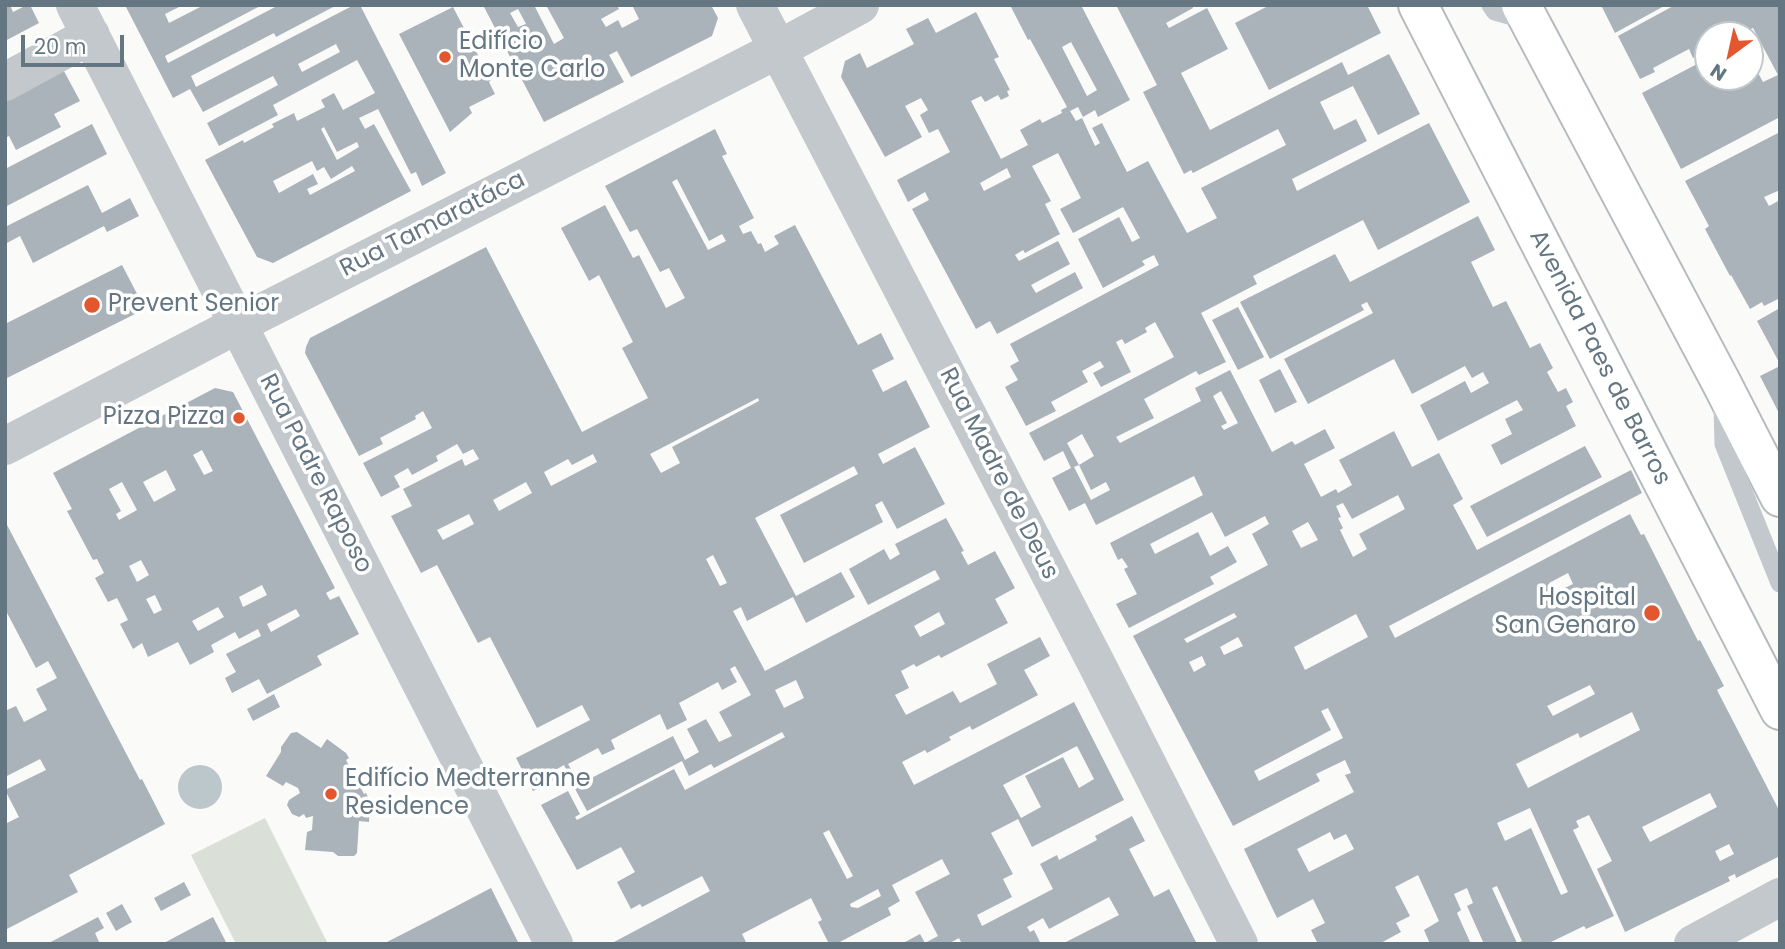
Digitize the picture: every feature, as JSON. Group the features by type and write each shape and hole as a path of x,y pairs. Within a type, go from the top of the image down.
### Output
{"main road":[{"name":"Avenida Paes de Barros","path":"1418,5 1780,710"},
{"path":"1520,10 1721,382 1780,497"}],"street":[{"name":"Rua Madre de Deus","path":"755,5 1101,671 1239,944"},
{"name":"Rua Tamaratáca","path":"5,446 860,5"},
{"path":"5,82 83,20"},
{"name":"Rua Padre Raposo","path":"83,20 554,944"},
{"path":"1693,944 1780,897"}],"lane":[{"path":"1491,5 1494,11 1520,10"},
{"path":"1721,382 1724,444 1780,583"}],"shaded area":[{"path":"200,765 215,772 222,787 215,802 200,809 185,802 178,787 185,772"},
{"path":"265,818 328,944 236,944 191,855"}],"building":[{"path":"5,5 10,5 13,12 30,5 39,23 5,41"},
{"path":"183,5 165,14 169,23 204,5 262,5 165,56 168,63 279,5 337,5 276,37 274,33 191,76 196,87 354,5 360,5 446,173 422,186 416,172 411,174 378,109 359,118 365,129 374,124 411,191 273,263 257,257 205,160 243,140 244,143 294,113 297,121 325,107 321,100 334,93 343,110 375,93 357,60 273,105 278,115 219,146 207,123 278,85 273,76 203,112 190,89 173,98 126,7","holes":["336,44 340,52 302,72 298,64","324,127 337,152 357,142 359,147 337,160 321,129","312,161 317,171 324,167 331,179 352,166 355,171 310,195 307,189 318,184 313,174 279,193 273,181"]},
{"path":"483,5 534,5 554,44 564,38 546,5 617,5 619,9 601,19 606,27 618,20 622,28 639,19 632,5 711,5 718,18 712,36 631,77 617,51 609,55 624,82 544,122","holes":["518,9 526,24 518,27 510,13"]},
{"path":"1010,5 1081,5 1130,100 1098,117 1095,110 1083,117 1078,107 1070,111 1076,121 1082,118 1095,146 1100,143 1092,128 1102,123 1127,172 1148,161 1187,233 1217,218 1201,188 1286,145 1278,129 1193,173 1191,170 1184,174 1143,92 1157,85 1116,5 1192,5 1193,8 1166,23 1169,28 1207,8 1228,49 1181,73 1210,130 1342,62 1348,75 1389,54 1420,114 1378,135 1353,86 1320,102 1334,130 1356,119 1367,141 1292,179 1297,191 1429,123 1470,202 1378,250 1363,220 1253,276 1257,284 1201,313 1226,362 1199,375 1196,371 1144,399 1154,418 1116,437 1120,443 1201,401 1195,388 1230,370 1272,452 1292,441 1295,445 1325,429 1335,448 1304,464 1321,497 1336,489 1338,493 1352,485 1339,460 1394,431 1412,467 1439,453 1463,499 1453,505 1477,550 1631,470 1642,493 1389,626 1395,638 1630,514 1641,535 1644,534 1724,686 1717,690 1780,812 1780,856 1736,878 1735,874 1728,877 1730,881 1625,932 1597,869 1612,861 1589,815 1576,821 1579,827 1573,830 1614,916 1586,929 1584,926 1551,942 1552,944 1484,944 1467,906 1473,903 1467,888 1454,894 1461,910 1457,913 1470,942 1430,944 1424,930 1439,921 1418,875 1395,887 1410,916 1396,923 1401,932 1379,944 1318,944 1311,930 1325,923 1313,899 1277,918 1244,849 1354,792 1345,775 1351,773 1345,760 1316,774 1320,781 1233,826 1133,636 1268,565 1252,534 1269,524 1265,516 1225,537 1212,512 1150,544 1155,554 1198,532 1210,556 1228,546 1237,562 1210,577 1214,584 1129,628 1116,604 1137,594 1124,569 1128,567 1122,558 1118,560 1110,543 1203,495 1194,476 1096,525 1085,503 1069,511 1052,478 1071,468 1063,451 1044,461 1029,433 1174,357 1155,322 1145,328 1147,332 1125,344 1122,339 1116,342 1131,372 1101,387 1093,373 1104,367 1100,361 1082,371 1088,382 1051,402 1056,411 1026,426 1005,387 1018,380 1010,366 1019,361 1010,344 1159,265 1154,255 1142,261 1145,265 1103,288 1078,239 1119,217 1132,242 1140,238 1123,207 1073,233 1060,209 1081,198 1058,153 1032,166 1051,201 1045,204 1060,234 1025,253 1023,250 1015,255 1019,261 1058,241 1070,264 1031,285 1036,293 1075,272 1083,288 997,334 990,321 976,329 912,209 929,200 925,192 908,202 897,180 950,152 938,129 929,133 920,115 928,110 921,98 905,106 922,137 885,157 841,77 845,61 860,53 867,68 914,44 906,29 928,18 936,33 976,12 999,57 994,59 1010,90 1007,91 1009,96 1001,100 998,95 985,102 981,96 971,101 1001,159 1028,145 1020,130 1040,119 1042,123 1062,113 1061,110 1067,107 1030,39 1028,40","holes":["1071,42 1097,90 1087,96 1062,47","1007,168 1011,177 984,191 980,183","1221,391 1238,423 1224,430 1221,426 1227,423 1213,396","1082,434 1094,456 1079,465 1067,443","1079,465 1091,490 1106,482 1110,490 1091,500 1074,467","1398,495 1405,509 1359,534 1367,549 1353,557 1340,530 1343,528 1336,506 1343,503 1352,519","1308,522 1318,540 1301,548 1292,531","1568,573 1573,584 1554,593 1549,583","1234,613 1237,617 1187,643 1184,639","1356,614 1368,637 1305,670 1294,647","1238,637 1243,646 1224,655 1220,647","1202,656 1206,665 1194,672 1189,662","1590,685 1595,694 1553,716 1547,706","1328,708 1343,738 1259,781 1254,771 1331,730 1321,711","1632,712 1640,730 1528,788 1516,764 1578,733 1580,738","1710,793 1717,807 1650,842 1642,827","1530,808 1568,892 1561,895 1531,828 1505,841 1497,823","1330,832 1334,840 1346,834 1354,849 1309,872 1297,849","1729,844 1734,854 1720,861 1715,851","1497,886 1522,941 1517,943 1492,888"]},
{"path":"1270,5 1367,5 1381,33 1269,90 1235,23"},
{"path":"1601,5 1666,5 1615,33"},
{"path":"1675,5 1780,5 1780,117 1681,169 1642,93 1694,66 1694,91 1764,91 1764,82 1778,75 1764,49 1764,21 1694,21 1694,58 1689,49 1653,68 1655,72 1640,79 1618,36"},
{"name":"Edifício Monte Carlo","path":"453,7 491,80 489,82 495,94 469,107 472,113 450,132 399,34"},
{"path":"57,58 80,101 54,114 61,127 16,150 9,136 5,138 5,85"},
{"path":"92,124 107,154 5,207 5,169"},
{"path":"715,129 727,154 722,156 754,218 739,226 743,234 751,231 765,252 779,244 774,236 795,225 858,345 881,333 894,359 872,370 883,392 906,380 930,427 878,454 883,464 915,447 945,504 897,529 882,501 875,505 883,522 804,563 780,515 858,474 854,466 755,518 796,596 841,572 855,597 806,623 793,597 747,621 741,607 733,611 765,671 940,579 935,570 868,605 849,569 884,549 890,560 900,554 895,544 946,518 964,551 961,552 968,565 995,551 1015,588 995,599 1008,623 941,658 939,655 916,667 914,664 901,671 909,688 895,695 906,715 953,691 960,703 997,684 987,664 1040,637 1050,656 1024,670 1038,695 972,730 970,726 927,753 925,750 902,762 914,785 1074,702 1124,800 1032,847 1018,819 991,833 1013,874 1003,879 1012,897 977,915 982,926 1053,889 1040,864 1057,855 1059,860 1097,840 1095,836 1132,816 1145,841 1129,849 1154,897 1169,889 1197,944 1062,944 1119,915 1109,897 1049,929 1043,918 1027,927 1030,932 1034,930 1041,944 962,944 959,938 948,944 906,944 905,942 920,934 925,943 938,936 915,892 950,874 942,859 892,885 900,901 888,908 891,915 836,944 829,944 818,922 822,920 811,898 742,934 747,944 615,944 614,942 710,891 702,876 642,907 640,904 631,909 617,882 635,872 621,847 577,870 541,805 568,791 580,814 575,817 577,820 674,769 685,790 785,737 782,732 714,768 711,764 689,776 682,761 587,811 574,787 673,736 685,760 699,752 687,729 706,719 719,742 732,736 719,712 751,695 735,666 730,669 737,682 722,690 718,682 679,703 687,720 667,730 660,714 611,740 615,749 602,755 598,748 568,764 572,771 568,773 564,765 550,773 554,780 533,791 516,758 590,720 582,705 537,728 490,637 478,643 437,565 421,573 391,516 412,506 403,489 462,459 465,466 479,459 473,449 463,454 457,444 436,456 438,461 412,475 408,468 394,476 400,487 381,497 363,463 432,428 423,411 415,416 416,419 380,438 383,444 359,456 305,353 310,338 486,247 582,432 648,398 622,348 633,342 599,275 589,281 561,228 605,205 633,258 639,255 666,308 685,298 669,268 660,272 637,229 630,232 605,186","holes":["677,179 709,241 722,234 726,241 708,250 672,182","758,398 759,401 672,447 680,463 661,473 650,454","593,454 597,462 551,486 544,472 568,459 572,465","526,482 532,493 499,511 493,500","469,514 474,524 443,540 437,530","713,555 727,583 720,586 706,559","939,612 945,624 920,637 914,626","796,680 804,698 784,708 775,690","1077,746 1094,779 1079,788 1063,757 1025,776 1041,807 1021,818 1003,785","829,830 853,876 847,879 823,833","878,889 881,896 858,908 851,907 850,904"]},
{"path":"1780,132 1780,190 1764,197 1769,206 1780,200 1780,298 1764,306 1762,302 1750,309 1705,229 1709,226 1685,181"},
{"path":"88,185 102,213 130,198 139,216 107,232 104,226 33,263 20,236 5,244 5,227"},
{"path":"1478,216 1495,250 1471,262 1493,307 1506,301 1530,348 1540,343 1553,368 1547,372 1558,392 1566,388 1573,402 1566,406 1576,426 1501,465 1491,445 1512,434 1505,419 1523,410 1517,400 1438,441 1420,405 1465,381 1471,393 1489,383 1483,372 1472,378 1465,366 1412,394 1394,359 1308,404 1284,359 1373,313 1367,302 1361,305 1364,310 1270,359 1240,302 1335,254 1350,282"},
{"path":"122,265 145,309 5,379 5,324"},
{"path":"1238,307 1264,357 1238,370 1212,320"},
{"path":"1780,308 1780,364 1757,321"},
{"path":"1780,366 1780,415 1760,376"},
{"path":"1280,369 1297,402 1275,413 1259,380"},
{"path":"215,388 233,392 335,588 326,593 330,600 339,596 359,634 317,656 322,665 267,694 259,679 232,693 225,678 236,672 226,654 261,636 258,629 239,639 235,632 211,645 214,652 190,665 178,642 148,657 142,643 133,649 120,624 128,620 117,598 108,602 95,578 104,573 97,559 93,560 67,511 72,509 53,473","holes":["202,450 213,471 204,475 193,455","166,470 176,490 154,502 143,482","122,482 137,510 119,520 116,514 121,511 109,489","141,560 149,575 137,582 129,566","262,585 267,595 243,607 239,597","155,595 162,610 154,614 146,599","218,607 224,617 198,631 192,621","296,609 300,616 271,632 267,624"]},
{"path":"1585,446 1602,477 1487,537 1470,506"},
{"path":"5,521 165,824 69,875 78,892 5,930 5,824 19,817 5,790 46,770 40,759 5,777 5,711 16,706 24,722 47,710 36,689 57,678 48,661 36,668 5,609"},
{"path":"274,694 280,707 253,721 247,709"},
{"name":"Edifício Medterranne Residence","path":"297,732 321,748 327,739 346,753 349,758 346,760 370,801 369,822 359,821 357,853 354,856 305,850 307,832 312,830 313,816 306,818 304,814 299,817 292,814 287,805 289,800 300,793 298,788 286,782 283,786 266,776 281,752 281,747 291,733"},
{"path":"184,882 191,895 161,911 154,898"},
{"path":"491,888 519,944 383,944 430,920"},
{"path":"122,904 132,922 116,931 106,913"},
{"path":"98,917 104,928 95,933 100,944 47,944"},
{"path":"213,917 227,944 162,944"}],"place":[{"name":"Edifício Monte Carlo","path":"445,57"},
{"name":"Prevent Senior","path":"92,305"},
{"name":"Pizza Pizza","path":"239,418"},
{"name":"Hospital San Genaro","path":"1652,613"},
{"name":"Edifício Medterranne Residence","path":"331,794"}]}
